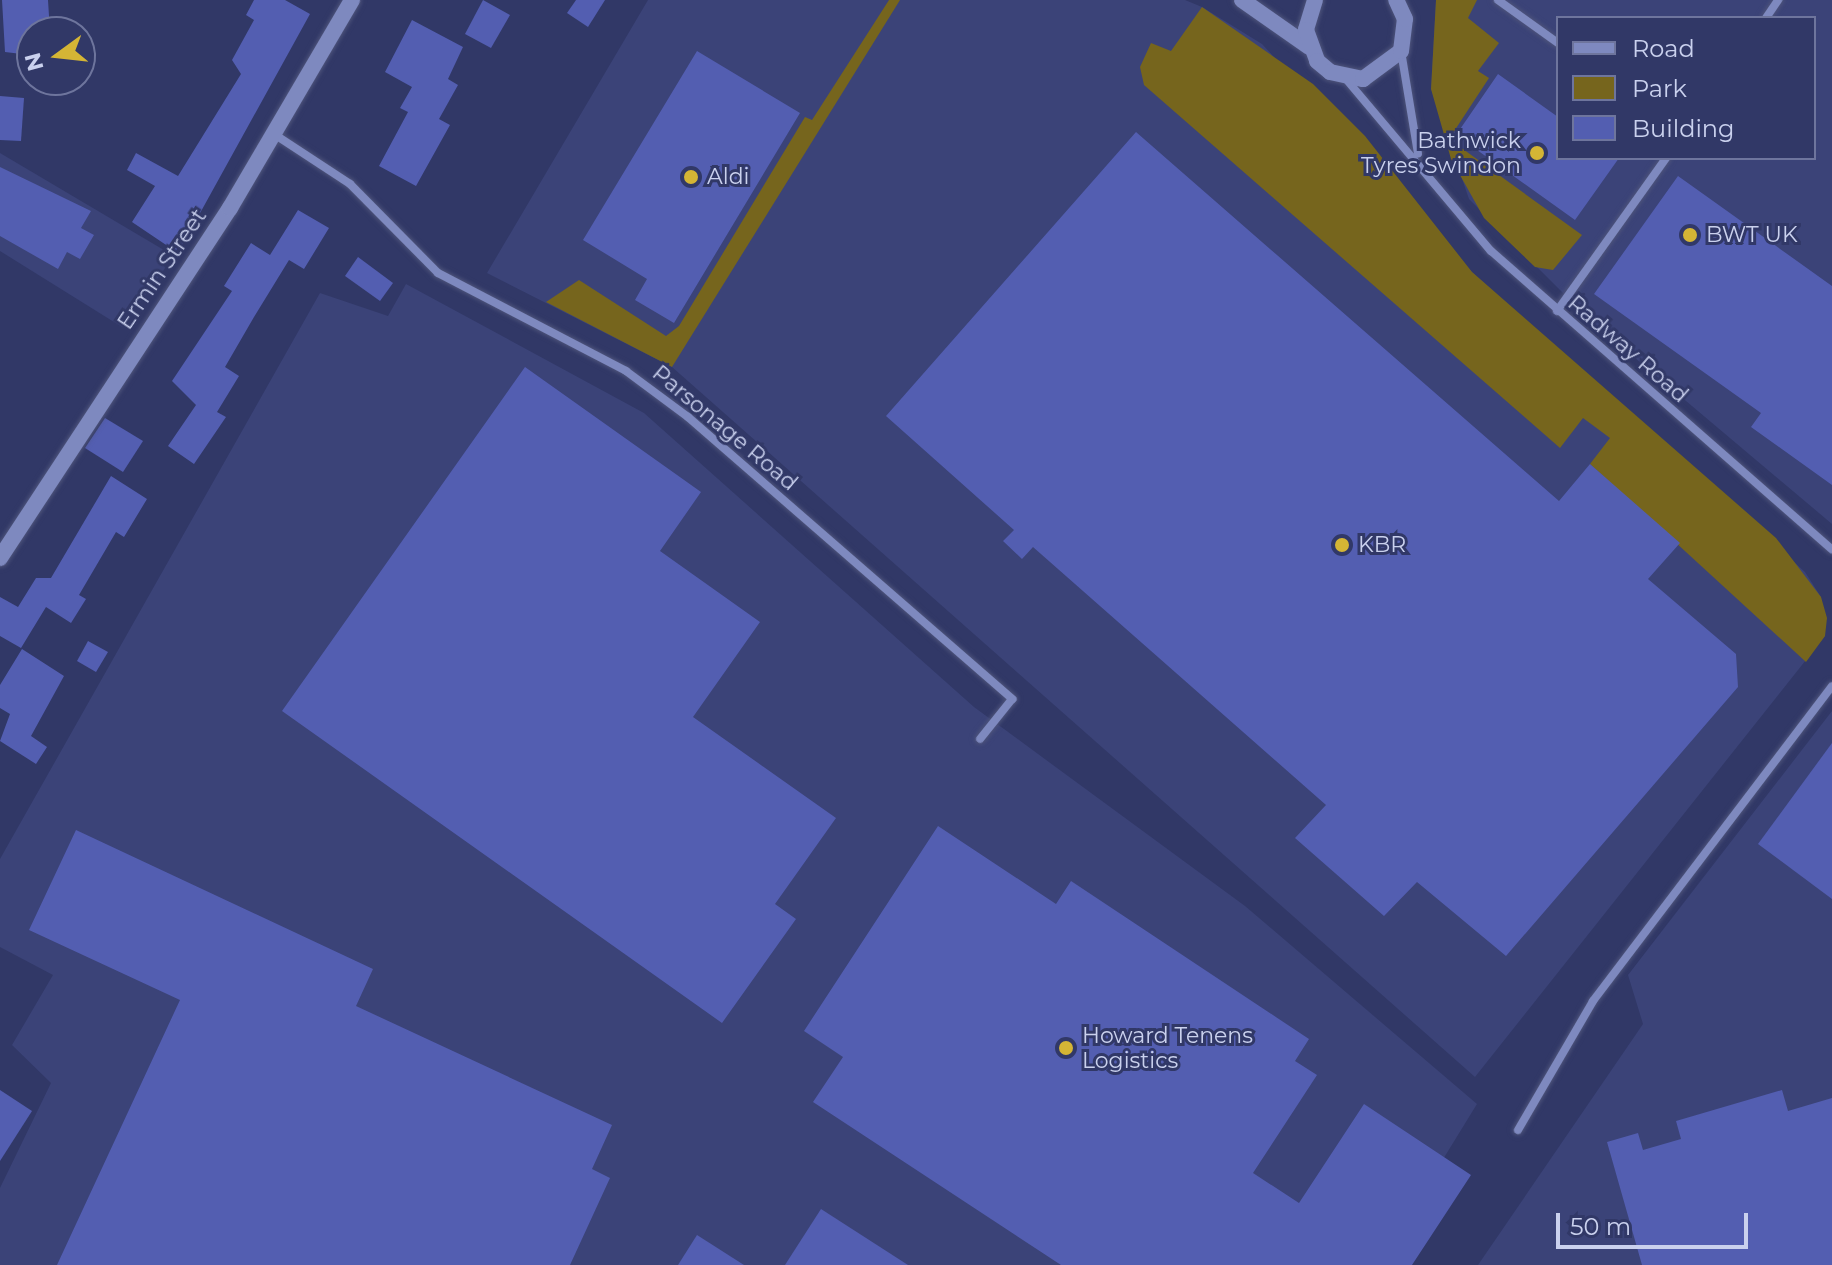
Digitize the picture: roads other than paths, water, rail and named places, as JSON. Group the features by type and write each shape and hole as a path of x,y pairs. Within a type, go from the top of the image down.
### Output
{"main road":[{"name":"Ermin Street","path":"0,558 274,134 352,0"},
{"path":"1242,0 1309,47 1346,78 1378,74 1401,51 1410,0"},
{"path":"1309,47 1315,0"},
{"path":"1396,0 1405,19"}],"street":[{"path":"1498,0 1556,42"},
{"name":"Radway Road","path":"1401,51 1419,159"},
{"name":"Radway Road","path":"1346,78 1419,159 1475,235 1557,311 1832,550"},
{"name":"Parsonage Road","path":"274,134 350,184 438,273 626,371 688,417 1012,699 980,739"},
{"path":"1557,311 1665,160"},
{"path":"1518,1130 1593,1001 1832,686"}],"place":[{"name":"Bathwick Tyres Swindon","path":"1537,153"},
{"name":"Aldi","path":"691,177"},
{"name":"BWT UK","path":"1690,235"},
{"name":"KBR","path":"1342,545"},
{"name":"Howard Tenens Logistics","path":"1066,1048"}]}
